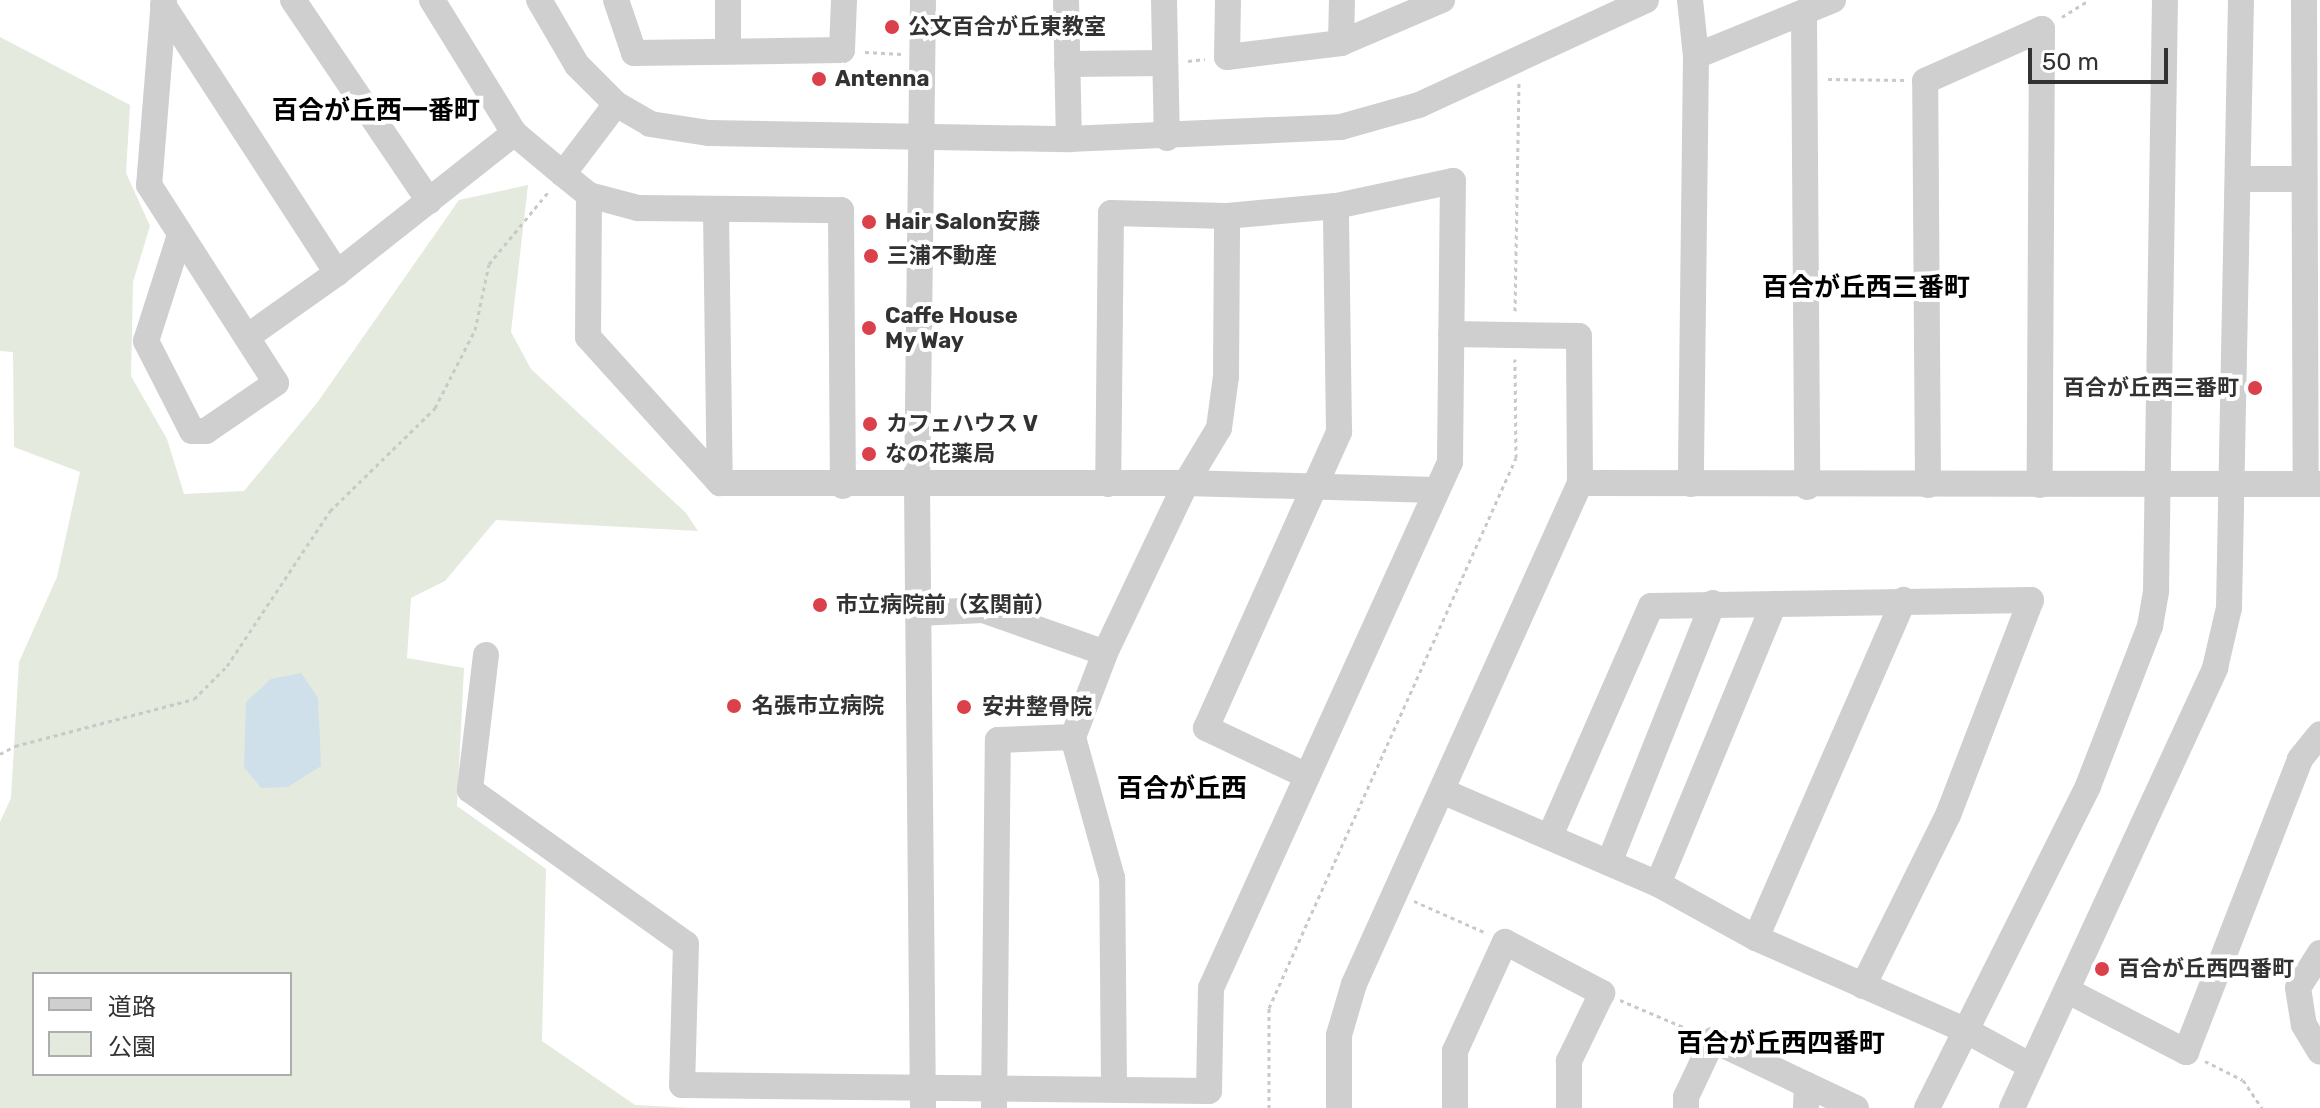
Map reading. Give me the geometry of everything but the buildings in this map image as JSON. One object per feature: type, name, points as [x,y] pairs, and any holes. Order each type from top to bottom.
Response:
[{"type":"street","points":[[293,0],[429,201]]},
{"type":"street","points":[[432,0],[514,133],[589,195],[638,208],[716,212],[841,210],[843,486]]},
{"type":"street","points":[[539,0],[577,65],[616,104],[650,124],[709,133],[921,134],[1069,139],[1167,138],[1341,127],[1419,105],[1646,0]]},
{"type":"street","points":[[616,0],[634,53],[846,50],[844,0]]},
{"type":"street","points":[[728,0],[728,51]]},
{"type":"street","points":[[923,0],[915,56],[921,134],[917,486],[923,1100]]},
{"type":"street","points":[[1066,0],[1069,139]]},
{"type":"street","points":[[1164,0],[1167,138]]},
{"type":"street","points":[[1228,0],[1227,57],[1341,43],[1442,0]]},
{"type":"street","points":[[1341,43],[1342,0]]},
{"type":"street","points":[[1690,0],[1696,56],[1691,484]]},
{"type":"street","points":[[1696,56],[1833,0]]},
{"type":"street","points":[[1927,1108],[2088,786],[2150,626],[2156,591],[2165,0]]},
{"type":"street","points":[[2012,1108],[2070,992],[2215,668],[2229,608],[2240,179],[2241,0]]},
{"type":"street","points":[[1580,483],[1807,487],[2313,484],[2304,179],[2304,0]]},
{"type":"street","points":[[164,2],[337,273]]},
{"type":"street","points":[[164,2],[149,185],[179,238],[276,383],[206,431],[192,431],[146,341],[179,238]]},
{"type":"street","points":[[1804,14],[1807,487]]},
{"type":"street","points":[[1928,485],[1925,81],[2042,29],[2040,485]]},
{"type":"street","points":[[1067,64],[1165,63]]},
{"type":"street","points":[[563,174],[616,104]]},
{"type":"street","points":[[247,337],[337,273],[514,133]]},
{"type":"street","points":[[2240,179],[2304,179]]},
{"type":"street","points":[[486,655],[470,790],[686,944],[682,1085],[800,1098],[995,1098],[1114,1087],[1209,1099],[1211,988],[1450,462],[1453,181],[1336,206],[1227,216],[1111,213],[1108,484]]},
{"type":"street","points":[[589,195],[588,337],[720,483],[843,486],[1186,483],[1435,490]]},
{"type":"street","points":[[1307,776],[1206,728],[1339,432],[1336,206]]},
{"type":"street","points":[[716,212],[720,483]]},
{"type":"street","points":[[1114,1087],[1112,878],[1073,737],[1105,653],[1186,483],[1219,428],[1226,376],[1227,216]]},
{"type":"street","points":[[1339,1108],[1339,1035],[1354,984],[1580,483],[1579,336],[1451,334]]},
{"type":"street","points":[[1756,938],[1904,600]]},
{"type":"street","points":[[1550,836],[1651,606],[2031,600],[1948,815],[1863,986]]},
{"type":"street","points":[[1609,863],[1713,603]]},
{"type":"street","points":[[1658,884],[1774,604]]},
{"type":"street","points":[[918,613],[983,610],[1105,653]]},
{"type":"street","points":[[2070,992],[2186,1052],[2300,759],[2320,734]]},
{"type":"street","points":[[995,1098],[998,740],[1073,737]]},
{"type":"street","points":[[1442,791],[1658,884],[1756,938],[1967,1031],[2031,1066]]},
{"type":"street","points":[[1455,1108],[1455,1051],[1505,942],[1602,993],[1569,1061],[1569,1108]]},
{"type":"street","points":[[2320,953],[2298,988],[2304,1025],[2320,1052]]},
{"type":"street","points":[[1686,1108],[1686,1097],[1713,1040],[1806,1097],[1856,1108]]},
{"type":"path","points":[[2042,29],[2089,0]]},
{"type":"path","points":[[846,50],[915,56]]},
{"type":"path","points":[[1165,63],[1227,57]]},
{"type":"path","points":[[1269,1108],[1269,1008],[1516,458],[1519,59]]},
{"type":"path","points":[[1804,78],[1925,81]]},
{"type":"path","points":[[0,754],[194,699],[227,666],[330,511],[435,408],[475,330],[489,264],[563,174]]},
{"type":"path","points":[[1395,894],[1505,942]]},
{"type":"path","points":[[1602,993],[1713,1040]]},
{"type":"path","points":[[2186,1052],[2243,1080],[2262,1108]]},
{"type":"green space","points":[[0,37],[130,105],[126,173],[150,226],[133,282],[131,376],[167,439],[184,494],[244,491],[317,403],[459,200],[528,185],[511,332],[531,369],[686,513],[698,531],[496,520],[445,581],[411,598],[407,658],[464,668],[457,806],[546,869],[542,1041],[635,1105],[691,1108],[0,1108],[0,822],[11,798],[19,662],[57,577],[80,472],[14,447],[13,352],[0,351]]},
{"type":"water","points":[[301,673],[318,698],[321,766],[288,787],[261,788],[244,767],[246,702],[271,679]]},
{"type":"place","name":"公文百合が丘東教室","points":[[892,27]]},
{"type":"place","name":"Antenna","points":[[819,79]]},
{"type":"place","name":"Hair Salon安藤","points":[[869,222]]},
{"type":"place","name":"三浦不動産","points":[[871,256]]},
{"type":"place","name":"Caffe House My Way","points":[[869,328]]},
{"type":"place","name":"百合が丘西三番町","points":[[2255,388]]},
{"type":"place","name":"カフェハウス V","points":[[870,424]]},
{"type":"place","name":"なの花薬局","points":[[869,454]]},
{"type":"place","name":"市立病院前（玄関前）","points":[[820,605]]},
{"type":"place","name":"名張市立病院","points":[[734,706]]},
{"type":"place","name":"安井整骨院","points":[[964,707]]},
{"type":"place","name":"百合が丘西四番町","points":[[2102,969]]},
{"type":"district","name":"百合が丘西一番町","points":[[376,111]]},
{"type":"district","name":"百合が丘西三番町","points":[[1866,288]]},
{"type":"district","name":"百合が丘西","points":[[1182,789]]},
{"type":"district","name":"百合が丘西四番町","points":[[1781,1044]]}]
